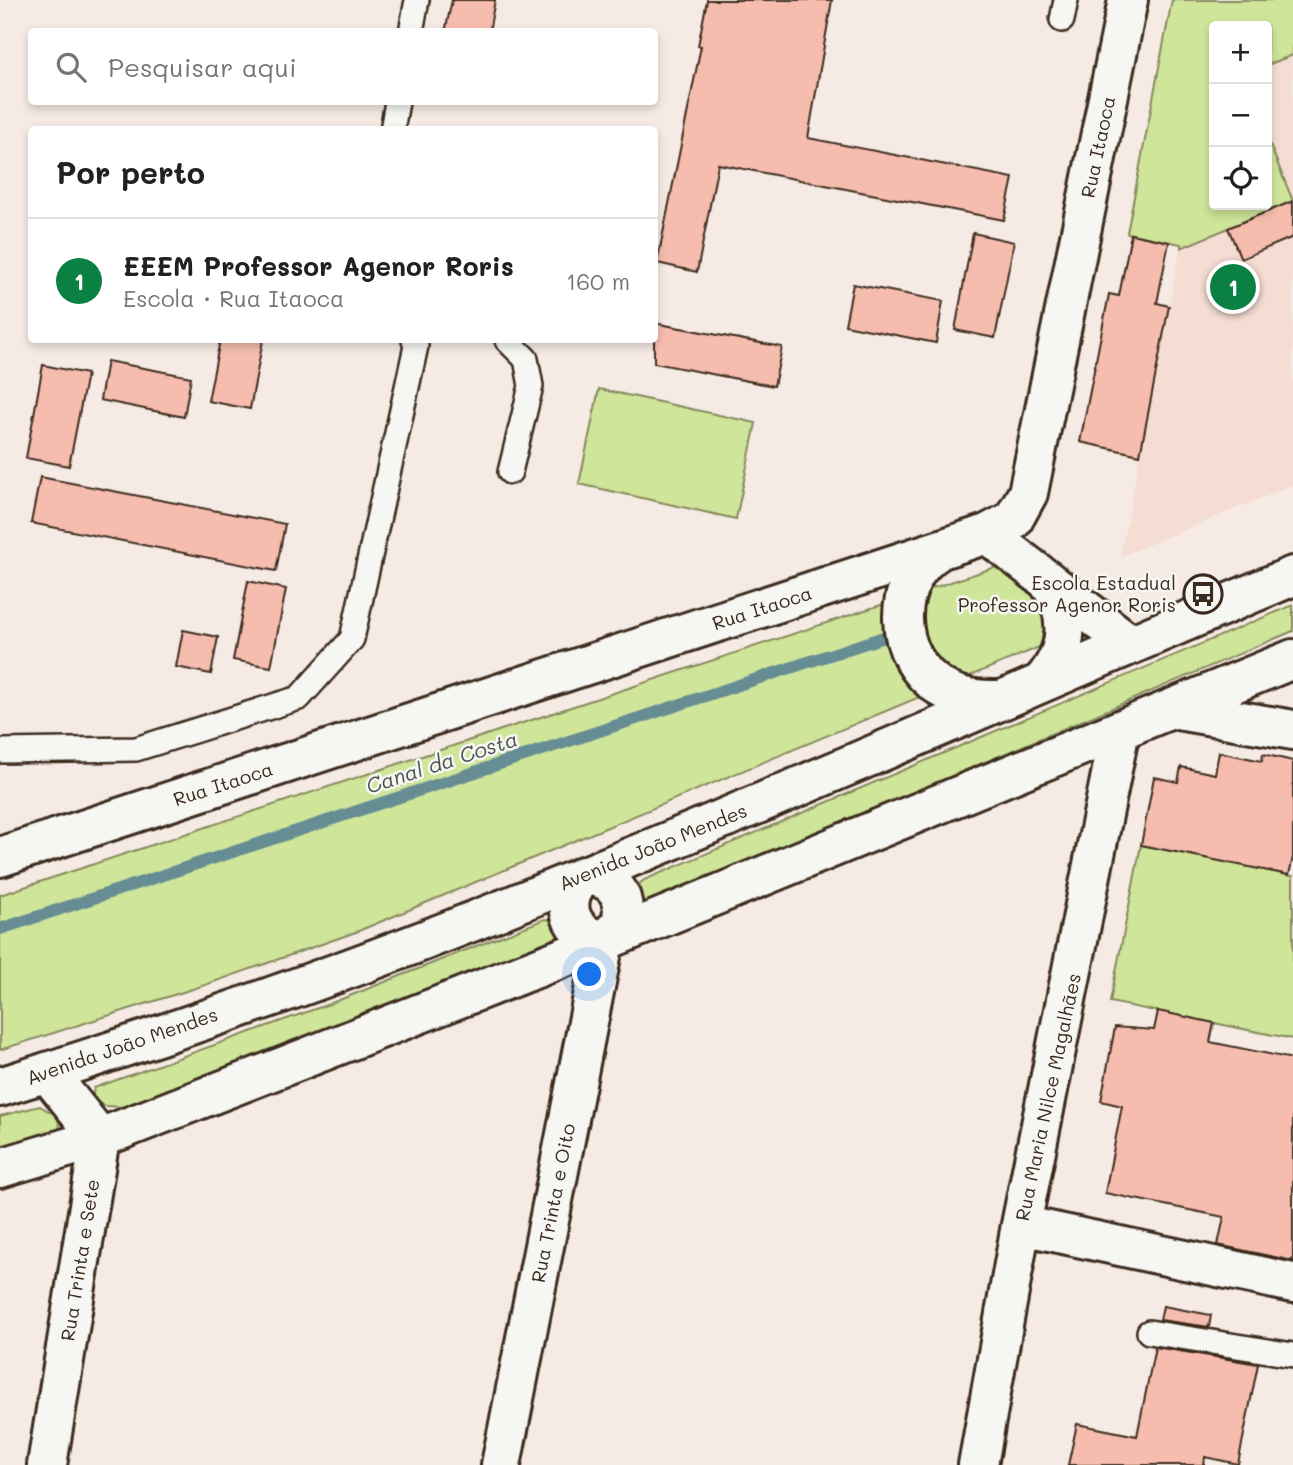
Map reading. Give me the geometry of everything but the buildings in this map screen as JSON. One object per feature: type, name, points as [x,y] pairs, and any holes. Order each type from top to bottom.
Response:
[{"type":"street","name":"Rua Itaoca","points":[[0,857],[939,550],[987,534],[1013,520],[1028,493],[1128,0]]},
{"type":"street","points":[[987,534],[1130,644]]},
{"type":"street","points":[[939,550],[922,565],[905,596],[902,620],[911,654],[924,673],[942,688],[964,697],[1000,700]]},
{"type":"street","name":"Avenida João Mendes","points":[[0,1168],[100,1138],[596,908],[1000,700],[1293,576]]},
{"type":"street","points":[[1042,682],[1058,659],[1065,632],[1061,605],[1047,580]]},
{"type":"street","name":"Avenida João Mendes","points":[[0,1087],[319,978],[596,908],[1120,730],[1283,670]]},
{"type":"street","points":[[1172,709],[1293,730]]},
{"type":"street","name":"Rua Maria Nilce Magalhães","points":[[978,1465],[1021,1225],[1120,730]]},
{"type":"street","name":"Rua Trinta e Oito","points":[[501,1465],[596,908]]},
{"type":"street","points":[[47,1072],[100,1138]]},
{"type":"street","name":"Rua Trinta e Sete","points":[[47,1465],[100,1138]]},
{"type":"street","points":[[1021,1225],[1293,1283]]},
{"type":"lane","points":[[412,28],[416,0]]},
{"type":"lane","points":[[393,126],[396,105]]},
{"type":"lane","points":[[0,751],[136,749],[299,698],[352,639],[415,343]]},
{"type":"lane","points":[[510,343],[526,359],[531,386],[510,472]]},
{"type":"lane","points":[[1149,1332],[1293,1356]]},
{"type":"shaded area","points":[[1293,0],[1293,485],[1120,557],[1209,102],[1209,210],[1272,210],[1272,21]]},
{"type":"green space","points":[[1172,0],[1293,0],[1293,55],[1272,63],[1272,21],[1209,21],[1209,210],[1272,210],[1181,248],[1181,244],[1127,233]]},
{"type":"green space","points":[[1272,150],[1293,201],[1272,210]]},
{"type":"green space","points":[[599,389],[756,423],[736,519],[579,484]]},
{"type":"green space","points":[[996,567],[1011,567],[1097,623],[356,932],[205,985],[0,1050],[0,895]]},
{"type":"green space","points":[[1293,605],[1293,631],[658,901],[645,902],[640,897],[639,884],[644,880]]},
{"type":"green space","points":[[1141,845],[1293,876],[1293,1039],[1110,1002]]},
{"type":"green space","points":[[545,919],[552,920],[565,939],[130,1107],[104,1106],[92,1099],[94,1088],[329,1004]]},
{"type":"green space","points":[[40,1106],[57,1116],[60,1127],[0,1148],[0,1116]]},
{"type":"waterway","name":"Canal da Costa","points":[[0,929],[896,633]]},
{"type":"place","name":"EEEM Professor Agenor Roris","points":[[1233,287]]},
{"type":"place","name":"Escola Estadual Professor Agenor Roris","points":[[1203,594]]}]
